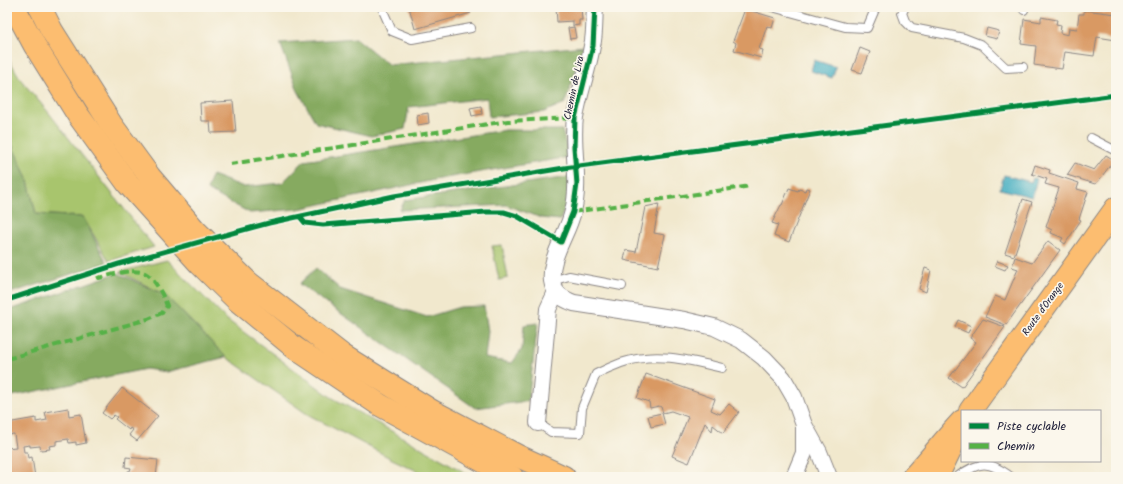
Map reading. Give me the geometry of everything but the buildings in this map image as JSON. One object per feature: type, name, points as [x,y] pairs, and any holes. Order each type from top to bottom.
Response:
[{"type":"main road","points":[[14,7],[35,46],[78,115],[128,184],[199,262],[238,301],[295,348],[380,405],[512,477]]},
{"type":"main road","points":[[40,7],[52,31],[111,124],[150,177],[195,230],[249,283],[342,355],[432,411],[518,456],[564,477]]},
{"type":"main road","name":"Route d'Orange","points":[[971,410],[1116,208]]},
{"type":"main road","points":[[913,477],[961,422]]},
{"type":"main road","points":[[937,477],[961,428]]},
{"type":"street","name":"Chemin de Lira","points":[[538,424],[548,310],[554,286],[553,266],[573,212],[577,184],[574,147],[575,118],[592,46],[595,7]]},
{"type":"street","points":[[554,286],[563,298],[574,303],[684,320],[714,327],[741,340],[764,358],[783,378],[794,397],[804,425],[819,452],[829,477]]},
{"type":"street","points":[[794,477],[804,453],[804,425]]},
{"type":"lane","points":[[383,7],[392,31],[412,40],[471,28]]},
{"type":"lane","points":[[772,7],[845,27],[867,28],[876,7]]},
{"type":"lane","points":[[905,7],[902,13],[905,21],[912,28],[964,38],[982,45],[1006,68],[1023,67]]},
{"type":"lane","points":[[1091,138],[1116,151]]},
{"type":"lane","points":[[554,286],[569,276],[622,286]]},
{"type":"lane","points":[[538,424],[551,432],[580,433],[582,408],[596,374],[622,362],[657,357],[683,359],[722,368]]},
{"type":"lane","points":[[957,477],[970,468],[984,464],[992,465],[1007,476]]},
{"type":"green space","points":[[356,38],[389,65],[584,46],[565,103],[544,112],[489,117],[487,98],[409,107],[405,129],[372,136],[316,123],[298,91],[280,43]]},
{"type":"green space","points":[[7,56],[21,80],[49,113],[154,247],[109,261],[83,217],[36,214],[28,181],[7,133]]},
{"type":"green space","points":[[505,130],[562,130],[569,157],[439,179],[298,209],[250,213],[207,190],[212,175],[244,187],[282,183],[304,161]]},
{"type":"green space","points":[[7,133],[28,181],[36,214],[83,217],[107,263],[7,294]]},
{"type":"green space","points":[[569,177],[571,196],[560,220],[541,218],[506,205],[400,210],[405,200]]},
{"type":"green space","points":[[502,245],[508,278],[499,280],[492,246]]},
{"type":"green space","points":[[167,260],[226,319],[331,397],[473,477],[430,477],[392,459],[307,414],[226,357],[165,295],[120,272]]},
{"type":"green space","points":[[316,268],[340,289],[427,317],[460,307],[484,306],[488,331],[485,358],[512,363],[522,349],[524,325],[538,323],[528,401],[475,408],[299,284]]},
{"type":"green space","points":[[117,273],[165,295],[226,357],[166,372],[146,369],[7,397],[7,311]]},
{"type":"water","points":[[814,60],[836,67],[832,78],[811,71]]},
{"type":"water","points":[[1004,175],[1031,182],[1033,178],[1037,179],[1032,197],[1000,189]]},
{"type":"marked path","points":[[230,164],[508,121],[575,118]]},
{"type":"marked path","points":[[573,212],[751,186]]},
{"type":"marked path","points":[[7,359],[148,319],[162,313],[167,306],[155,283],[145,273],[134,271],[99,278],[96,271]]},
{"type":"cycle path","points":[[300,217],[305,223],[323,225],[486,212],[504,212],[517,216],[561,242],[573,212],[577,184],[574,147],[575,118],[593,46],[595,7]]},
{"type":"cycle path","points":[[7,300],[119,264],[269,223],[394,196],[564,168],[1116,95]]}]
